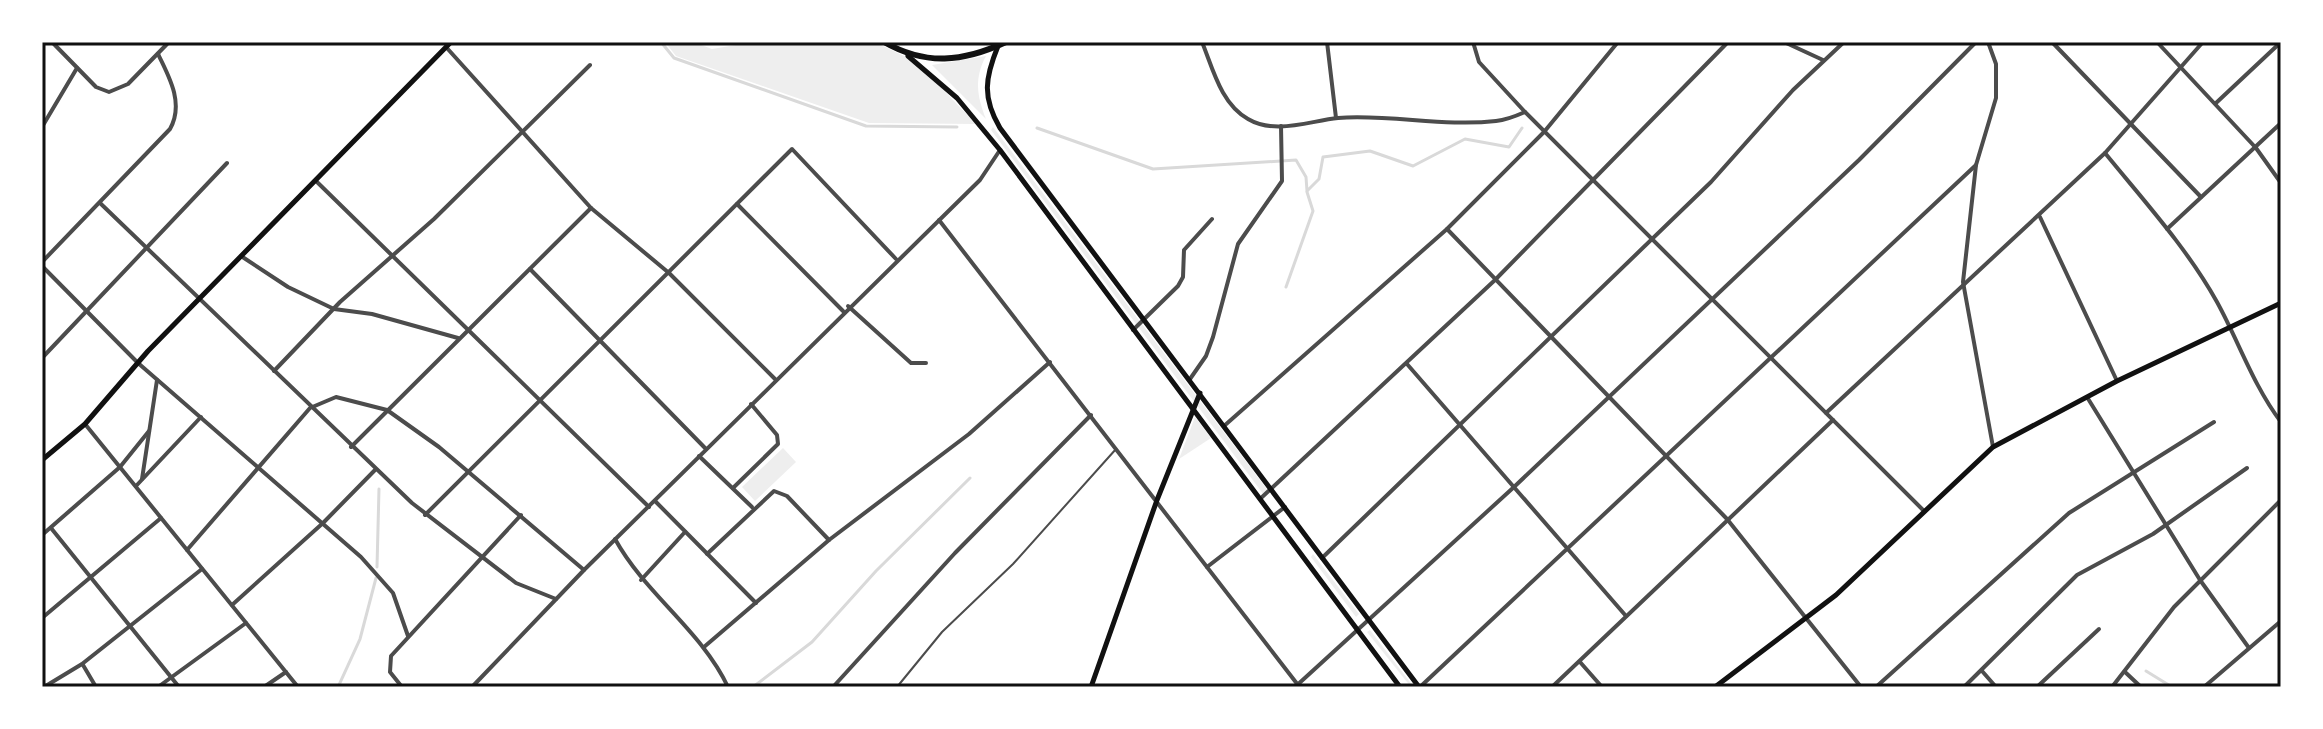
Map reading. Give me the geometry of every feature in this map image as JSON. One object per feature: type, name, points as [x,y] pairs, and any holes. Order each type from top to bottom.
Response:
[{"type":"main road","points":[[884,42],[908,56],[957,98],[1000,150],[1400,687]]},
{"type":"main road","points":[[908,56],[960,59],[1006,42]]},
{"type":"main road","points":[[42,460],[85,424],[138,363],[449,44]]},
{"type":"main road","points":[[998,46],[985,80],[989,111],[1420,687]]},
{"type":"main road","points":[[1715,687],[1869,566],[1993,447],[2117,381],[2281,303]]},
{"type":"main road","points":[[1092,687],[1157,500],[1200,393]]},
{"type":"street","points":[[52,42],[96,87],[109,92],[118,90],[169,42]]},
{"type":"street","points":[[1202,42],[1232,106],[1252,121],[1281,126],[1336,118],[1475,122],[1499,121],[1525,112]]},
{"type":"street","points":[[1327,42],[1336,118]]},
{"type":"street","points":[[1473,42],[1479,62],[1544,132],[1924,511]]},
{"type":"street","points":[[1224,426],[1447,229],[1544,132],[1618,42]]},
{"type":"street","points":[[1259,500],[1495,280],[1728,42]]},
{"type":"street","points":[[1784,42],[1823,60]]},
{"type":"street","points":[[1322,558],[1711,182],[1823,60],[1844,42]]},
{"type":"street","points":[[939,219],[1297,686],[1514,487],[1859,160],[1976,42]]},
{"type":"street","points":[[1988,42],[1996,64],[1996,98],[1976,165],[1963,282],[1993,447]]},
{"type":"street","points":[[2157,42],[2256,148],[2281,183]]},
{"type":"street","points":[[1826,413],[1963,282],[2105,153],[2203,42]]},
{"type":"street","points":[[2216,104],[2281,42]]},
{"type":"street","points":[[2056,43],[2201,197]]},
{"type":"street","points":[[449,44],[591,208],[669,273],[775,379]]},
{"type":"street","points":[[158,54],[174,86],[177,117],[170,129],[42,264],[138,363],[323,523],[393,593],[408,636]]},
{"type":"street","points":[[274,371],[334,309],[434,219],[590,65]]},
{"type":"street","points":[[42,127],[77,68]]},
{"type":"street","points":[[2167,229],[2281,123]]},
{"type":"street","points":[[1190,379],[1206,356],[1213,337],[1238,244],[1282,181],[1281,126]]},
{"type":"street","points":[[425,515],[792,149],[896,260]]},
{"type":"street","points":[[472,687],[584,570],[848,306],[980,180],[1000,150]]},
{"type":"street","points":[[2105,153],[2167,229],[2213,295],[2254,382],[2281,422]]},
{"type":"street","points":[[42,358],[227,163]]},
{"type":"street","points":[[1420,687],[1976,165]]},
{"type":"street","points":[[316,181],[649,507]]},
{"type":"street","points":[[100,203],[310,408],[425,515],[516,583],[556,599]]},
{"type":"street","points":[[737,204],[843,311]]},
{"type":"street","points":[[351,447],[591,208]]},
{"type":"street","points":[[2040,215],[2117,381]]},
{"type":"street","points":[[1133,330],[1178,286],[1183,277],[1184,250],[1212,219]]},
{"type":"street","points":[[1447,229],[1727,519],[1861,687]]},
{"type":"street","points":[[241,256],[288,287],[334,309],[382,316],[458,338]]},
{"type":"street","points":[[530,269],[706,449]]},
{"type":"street","points":[[848,306],[911,363],[926,363]]},
{"type":"street","points":[[704,647],[829,540],[969,434],[1050,362]]},
{"type":"street","points":[[1406,363],[1626,616]]},
{"type":"street","points":[[142,479],[157,380]]},
{"type":"street","points":[[187,550],[310,408],[336,397],[387,410],[468,471],[584,570]]},
{"type":"street","points":[[2087,397],[2200,580],[2249,648]]},
{"type":"street","points":[[733,488],[774,450],[777,435],[751,404]]},
{"type":"street","points":[[833,687],[955,553],[1091,415]]},
{"type":"street","points":[[136,486],[201,417]]},
{"type":"street","points":[[1552,687],[1833,420]]},
{"type":"street","points":[[1876,687],[2059,521],[2097,493],[2214,422]]},
{"type":"street","points":[[85,424],[298,687]]},
{"type":"street","points":[[42,535],[120,467],[149,431]]},
{"type":"street","points":[[699,456],[753,508]]},
{"type":"street","points":[[1964,687],[2077,575],[2140,542],[2247,468]]},
{"type":"street","points":[[232,605],[323,523],[375,470]]},
{"type":"street","points":[[707,554],[768,494],[780,491],[829,540]]},
{"type":"street","points":[[2112,687],[2174,607],[2281,500]]},
{"type":"street","points":[[655,501],[756,603]]},
{"type":"street","points":[[1207,567],[1285,507]]},
{"type":"street","points":[[402,687],[390,672],[388,662],[408,636],[521,515]]},
{"type":"street","points":[[42,618],[161,518]]},
{"type":"street","points":[[51,528],[179,687]]},
{"type":"street","points":[[641,580],[686,532]]},
{"type":"street","points":[[615,539],[641,580],[704,647],[728,687]]},
{"type":"street","points":[[44,687],[82,664],[202,569]]},
{"type":"street","points":[[2204,687],[2281,621]]},
{"type":"street","points":[[158,687],[246,623]]},
{"type":"street","points":[[2037,687],[2099,629]]},
{"type":"street","points":[[1579,661],[1602,687]]},
{"type":"street","points":[[82,664],[96,687]]},
{"type":"street","points":[[1982,671],[1996,687]]},
{"type":"street","points":[[264,687],[286,672]]},
{"type":"street","points":[[2125,672],[2141,687]]},
{"type":"lane","points":[[897,687],[942,632],[1013,564],[1117,448]]},
{"type":"shaded area","points":[[665,42],[693,42],[712,49],[754,42],[875,42],[906,57],[934,80],[976,124],[869,123],[676,56]]},
{"type":"shaded area","points":[[986,56],[978,87],[986,119],[932,65]]},
{"type":"shaded area","points":[[993,127],[1269,492],[1264,495],[991,130]]},
{"type":"shaded area","points":[[1195,417],[1211,438],[1179,459]]},
{"type":"shaded area","points":[[783,448],[796,462],[755,501],[742,487]]},
{"type":"shaded area","points":[[1313,554],[1359,614],[1356,617],[1311,557]]},
{"type":"shaded area","points":[[1370,630],[1413,686],[1367,632]]},
{"type":"waterway","points":[[661,42],[674,58],[866,126],[957,127]]},
{"type":"waterway","points":[[1037,128],[1153,169],[1296,160],[1306,177],[1307,191],[1319,179],[1323,157],[1370,151],[1413,166],[1465,139],[1509,147],[1522,128]]},
{"type":"waterway","points":[[1286,287],[1313,211],[1307,192]]},
{"type":"waterway","points":[[753,687],[812,642],[876,571],[970,478]]},
{"type":"waterway","points":[[377,567],[379,489]]},
{"type":"waterway","points":[[338,687],[360,639],[376,578]]},
{"type":"waterway","points":[[2146,671],[2172,687]]}]
